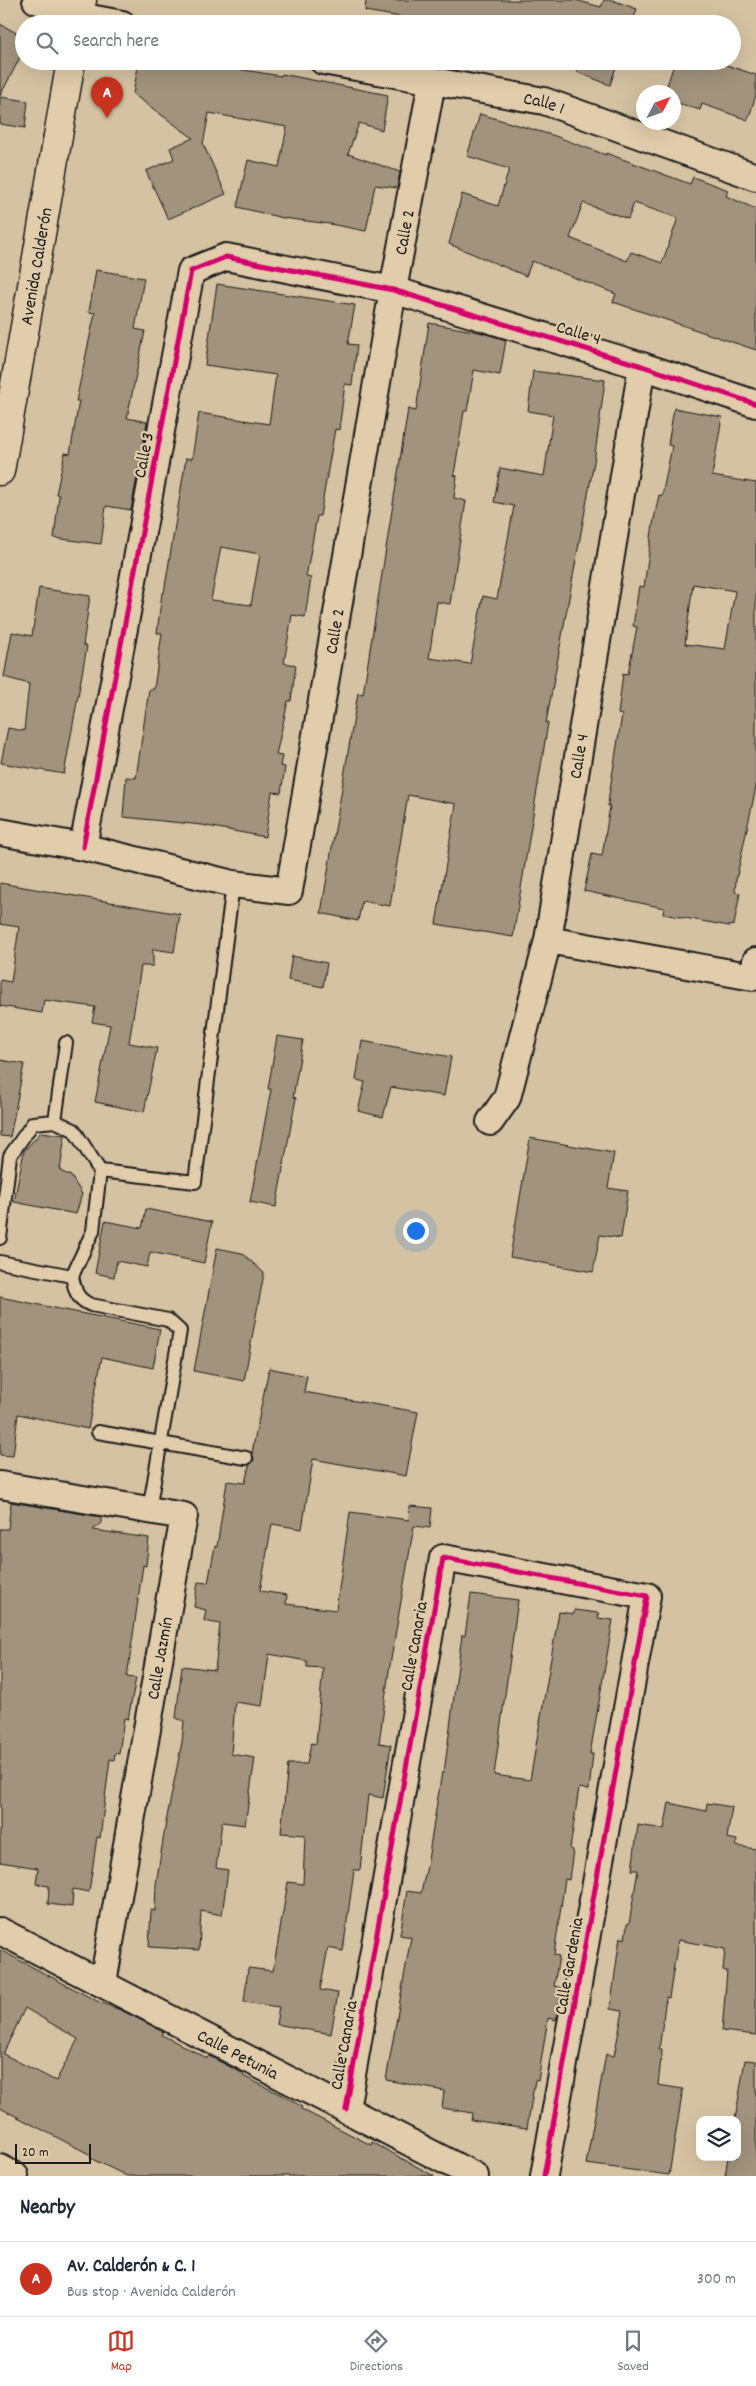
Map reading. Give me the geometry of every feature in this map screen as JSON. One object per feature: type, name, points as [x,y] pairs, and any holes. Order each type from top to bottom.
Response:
[{"type":"street","points":[[36,0],[79,13]]},
{"type":"street","name":"Avenida Calderón","points":[[0,471],[69,70]]},
{"type":"street","name":"Calle 1","points":[[370,70],[544,101],[756,177]]},
{"type":"street","name":"Calle 2","points":[[0,832],[83,847],[233,884],[289,891],[393,290],[432,82]]},
{"type":"street","name":"Calle 3","points":[[83,847],[192,271],[226,257],[393,290]]},
{"type":"street","name":"Calle 4","points":[[393,290],[642,366],[756,404]]},
{"type":"street","name":"Calle 4","points":[[490,1122],[507,1098],[548,940],[642,366]]},
{"type":"street","points":[[548,940],[755,969]]},
{"type":"street","name":"Calle Jazmín","points":[[0,1484],[184,1516],[103,1983]]},
{"type":"street","name":"Calle Canaria","points":[[346,2109],[443,1558],[648,1596],[618,1760]]},
{"type":"street","name":"Calle Gardenia","points":[[544,2176],[618,1760]]},
{"type":"street","name":"Calle Petunia","points":[[0,1931],[475,2176]]},
{"type":"street","points":[[0,2168],[15,2176]]},
{"type":"lane","points":[[100,1170],[195,1182],[233,884]]},
{"type":"lane","points":[[55,1121],[66,1043]]},
{"type":"lane","points":[[0,1238],[4,1168],[33,1122],[55,1121],[74,1130],[100,1170],[93,1231],[72,1276],[76,1294],[82,1302],[90,1305],[168,1320],[180,1331],[149,1510]]},
{"type":"lane","points":[[0,1262],[72,1276]]},
{"type":"lane","points":[[98,1432],[246,1458]]},
{"type":"building","points":[[366,0],[575,0],[601,7],[604,0],[612,0],[637,9],[635,15],[389,15],[365,11]]},
{"type":"building","points":[[0,24],[15,32],[15,67],[0,96]]},
{"type":"building","points":[[137,70],[244,70],[281,76],[282,74],[388,95],[382,130],[359,123],[348,154],[400,172],[397,188],[375,185],[366,231],[283,218],[237,207],[248,160],[279,167],[287,127],[209,113],[203,144],[226,194],[168,219],[146,171],[174,159],[170,148],[193,138],[133,94]]},
{"type":"building","points":[[578,70],[615,70],[610,85],[577,72]]},
{"type":"building","points":[[672,70],[741,70],[756,75],[756,95],[748,120],[702,104],[700,110],[681,104],[681,85],[667,85]]},
{"type":"building","points":[[0,97],[28,101],[25,128],[0,124]]},
{"type":"building","points":[[480,114],[555,136],[606,155],[606,153],[690,184],[693,177],[728,190],[726,196],[756,209],[756,350],[613,302],[616,294],[532,261],[526,276],[449,244],[462,194],[498,206],[509,169],[467,156]],"holes":[[[583,203],[628,219],[634,203],[678,218],[662,263],[631,252],[627,261],[570,238]]]},
{"type":"building","points":[[96,270],[144,278],[135,329],[145,331],[127,418],[147,422],[131,510],[106,506],[101,544],[54,538],[59,495],[56,494],[65,453],[70,454],[79,401],[76,401],[95,313],[89,312]]},
{"type":"building","points":[[217,284],[355,305],[348,344],[357,345],[352,385],[345,384],[339,430],[335,429],[320,516],[317,516],[306,577],[311,578],[305,617],[292,615],[284,663],[296,665],[291,701],[288,701],[276,755],[282,756],[280,766],[285,767],[281,793],[272,792],[265,837],[202,825],[123,817],[126,777],[136,778],[149,689],[154,689],[162,633],[157,633],[162,593],[164,593],[186,458],[192,459],[199,413],[269,424],[276,375],[205,365]],"holes":[[[221,547],[260,554],[251,605],[211,600]]]},
{"type":"building","points":[[429,323],[479,332],[506,340],[500,375],[474,370],[467,411],[464,411],[454,475],[457,476],[454,498],[466,501],[450,604],[437,602],[429,658],[470,664],[483,596],[497,599],[514,506],[494,502],[500,468],[544,476],[553,415],[528,411],[533,371],[605,380],[594,462],[546,723],[548,723],[513,937],[436,924],[456,804],[408,795],[390,906],[362,901],[358,921],[321,913],[358,693],[363,694],[408,409],[416,411]]},
{"type":"building","points":[[674,408],[722,417],[712,476],[756,483],[756,787],[736,880],[735,892],[740,893],[734,925],[729,926],[663,914],[664,908],[584,891],[592,854],[602,856],[610,806],[608,806],[609,795],[622,715],[618,714],[623,673],[628,674],[637,627],[633,626],[639,586],[644,587],[653,524],[659,495],[662,496],[672,446],[668,445]],"holes":[[[693,584],[735,591],[725,649],[685,644]]]},
{"type":"building","points":[[39,588],[90,596],[83,645],[87,646],[64,774],[1,763],[8,728],[24,731],[29,684],[4,677],[12,632],[32,636]]},
{"type":"building","points":[[0,883],[180,914],[174,952],[153,949],[153,966],[141,966],[129,1043],[157,1048],[144,1112],[95,1102],[110,1025],[92,1022],[95,1007],[44,1000],[42,1013],[0,1006],[0,980],[11,982],[19,927],[0,924]]},
{"type":"building","points":[[292,956],[327,963],[323,987],[288,980]]},
{"type":"building","points":[[277,1036],[303,1040],[293,1097],[296,1098],[276,1207],[250,1202],[271,1089],[268,1089]]},
{"type":"building","points":[[362,1041],[451,1057],[444,1096],[391,1087],[383,1117],[358,1111],[365,1082],[356,1080]]},
{"type":"building","points":[[0,1060],[24,1064],[10,1137],[0,1136]]},
{"type":"building","points":[[41,1132],[65,1135],[60,1171],[71,1176],[82,1194],[76,1214],[14,1202],[24,1151]]},
{"type":"building","points":[[530,1138],[614,1153],[608,1188],[628,1191],[621,1238],[600,1235],[593,1272],[510,1257]]},
{"type":"building","points":[[146,1209],[212,1222],[204,1263],[150,1252],[147,1267],[117,1261],[114,1277],[95,1273],[105,1221],[142,1228]]},
{"type":"building","points":[[217,1248],[242,1253],[264,1273],[244,1381],[194,1371]]},
{"type":"building","points":[[0,1297],[160,1329],[153,1368],[102,1357],[88,1429],[18,1414],[13,1456],[0,1455]]},
{"type":"building","points":[[269,1368],[307,1376],[304,1392],[418,1412],[406,1476],[313,1459],[302,1529],[272,1524],[260,1591],[287,1595],[286,1604],[336,1610],[350,1512],[409,1520],[410,1506],[432,1508],[430,1528],[414,1526],[389,1671],[379,1743],[391,1745],[383,1798],[368,1795],[360,1870],[354,1870],[343,1951],[328,1948],[320,1990],[338,1993],[331,2034],[276,2024],[279,2007],[244,2002],[248,1968],[273,1971],[288,1882],[303,1884],[305,1835],[281,1833],[288,1764],[307,1764],[311,1743],[316,1744],[323,1668],[307,1667],[307,1661],[269,1654],[262,1706],[235,1702],[231,1754],[255,1758],[245,1825],[222,1822],[216,1868],[228,1870],[222,1915],[201,1911],[199,1950],[149,1947],[151,1910],[155,1911],[156,1884],[182,1742],[184,1721],[176,1718],[182,1666],[215,1670],[220,1624],[204,1621],[206,1610],[194,1607],[198,1582],[208,1583],[215,1546],[217,1547],[227,1481],[245,1483],[249,1466],[254,1460],[252,1452]]},
{"type":"building","points":[[11,1502],[101,1517],[101,1523],[93,1530],[149,1538],[146,1566],[143,1565],[127,1677],[136,1678],[128,1719],[124,1718],[119,1754],[115,1753],[114,1760],[110,1759],[100,1838],[97,1837],[89,1892],[73,1889],[72,1907],[48,1904],[49,1886],[36,1884],[38,1868],[0,1862],[0,1529],[8,1529]]},
{"type":"building","points":[[471,1594],[518,1600],[494,1775],[530,1780],[559,1612],[574,1614],[574,1610],[599,1613],[598,1618],[613,1620],[590,1754],[593,1754],[589,1790],[579,1788],[570,1849],[573,1850],[569,1880],[565,1879],[554,1955],[559,1956],[554,1986],[562,1988],[556,2020],[548,2018],[538,2081],[535,2080],[527,2128],[471,2120],[472,2113],[442,2108],[444,2091],[386,2080],[411,1937],[400,1935],[407,1891],[421,1893],[427,1866],[442,1772],[444,1773],[462,1635],[465,1636]]},
{"type":"building","points":[[669,1803],[706,1811],[707,1803],[732,1807],[727,1838],[737,1840],[736,1846],[756,1849],[756,2035],[722,2031],[727,1971],[723,1970],[725,1949],[678,1940],[669,1998],[666,1997],[659,2050],[662,2050],[658,2085],[683,2089],[669,2175],[586,2164],[606,2054],[614,2056],[623,2011],[610,2009],[620,1937],[625,1939],[638,1870],[632,1870],[638,1825],[664,1829]]},
{"type":"building","points":[[0,1950],[97,2001],[123,2011],[164,2032],[162,2035],[244,2074],[243,2076],[290,2099],[302,2107],[301,2109],[371,2145],[372,2142],[434,2176],[127,2176],[90,2158],[91,2155],[0,2108]],"holes":[[[25,2008],[78,2039],[56,2081],[3,2054]]]},
{"type":"building","points":[[745,2060],[756,2061],[756,2176],[725,2176],[727,2161],[741,2161],[741,2116],[736,2116]]},
{"type":"cycle path","points":[[83,847],[191,271],[226,257],[393,290],[642,366],[756,404]]},
{"type":"cycle path","points":[[346,2109],[443,1558],[647,1596],[544,2176]]},
{"type":"place","name":"Av. Calderón & C. 1","points":[[107,118]]}]
